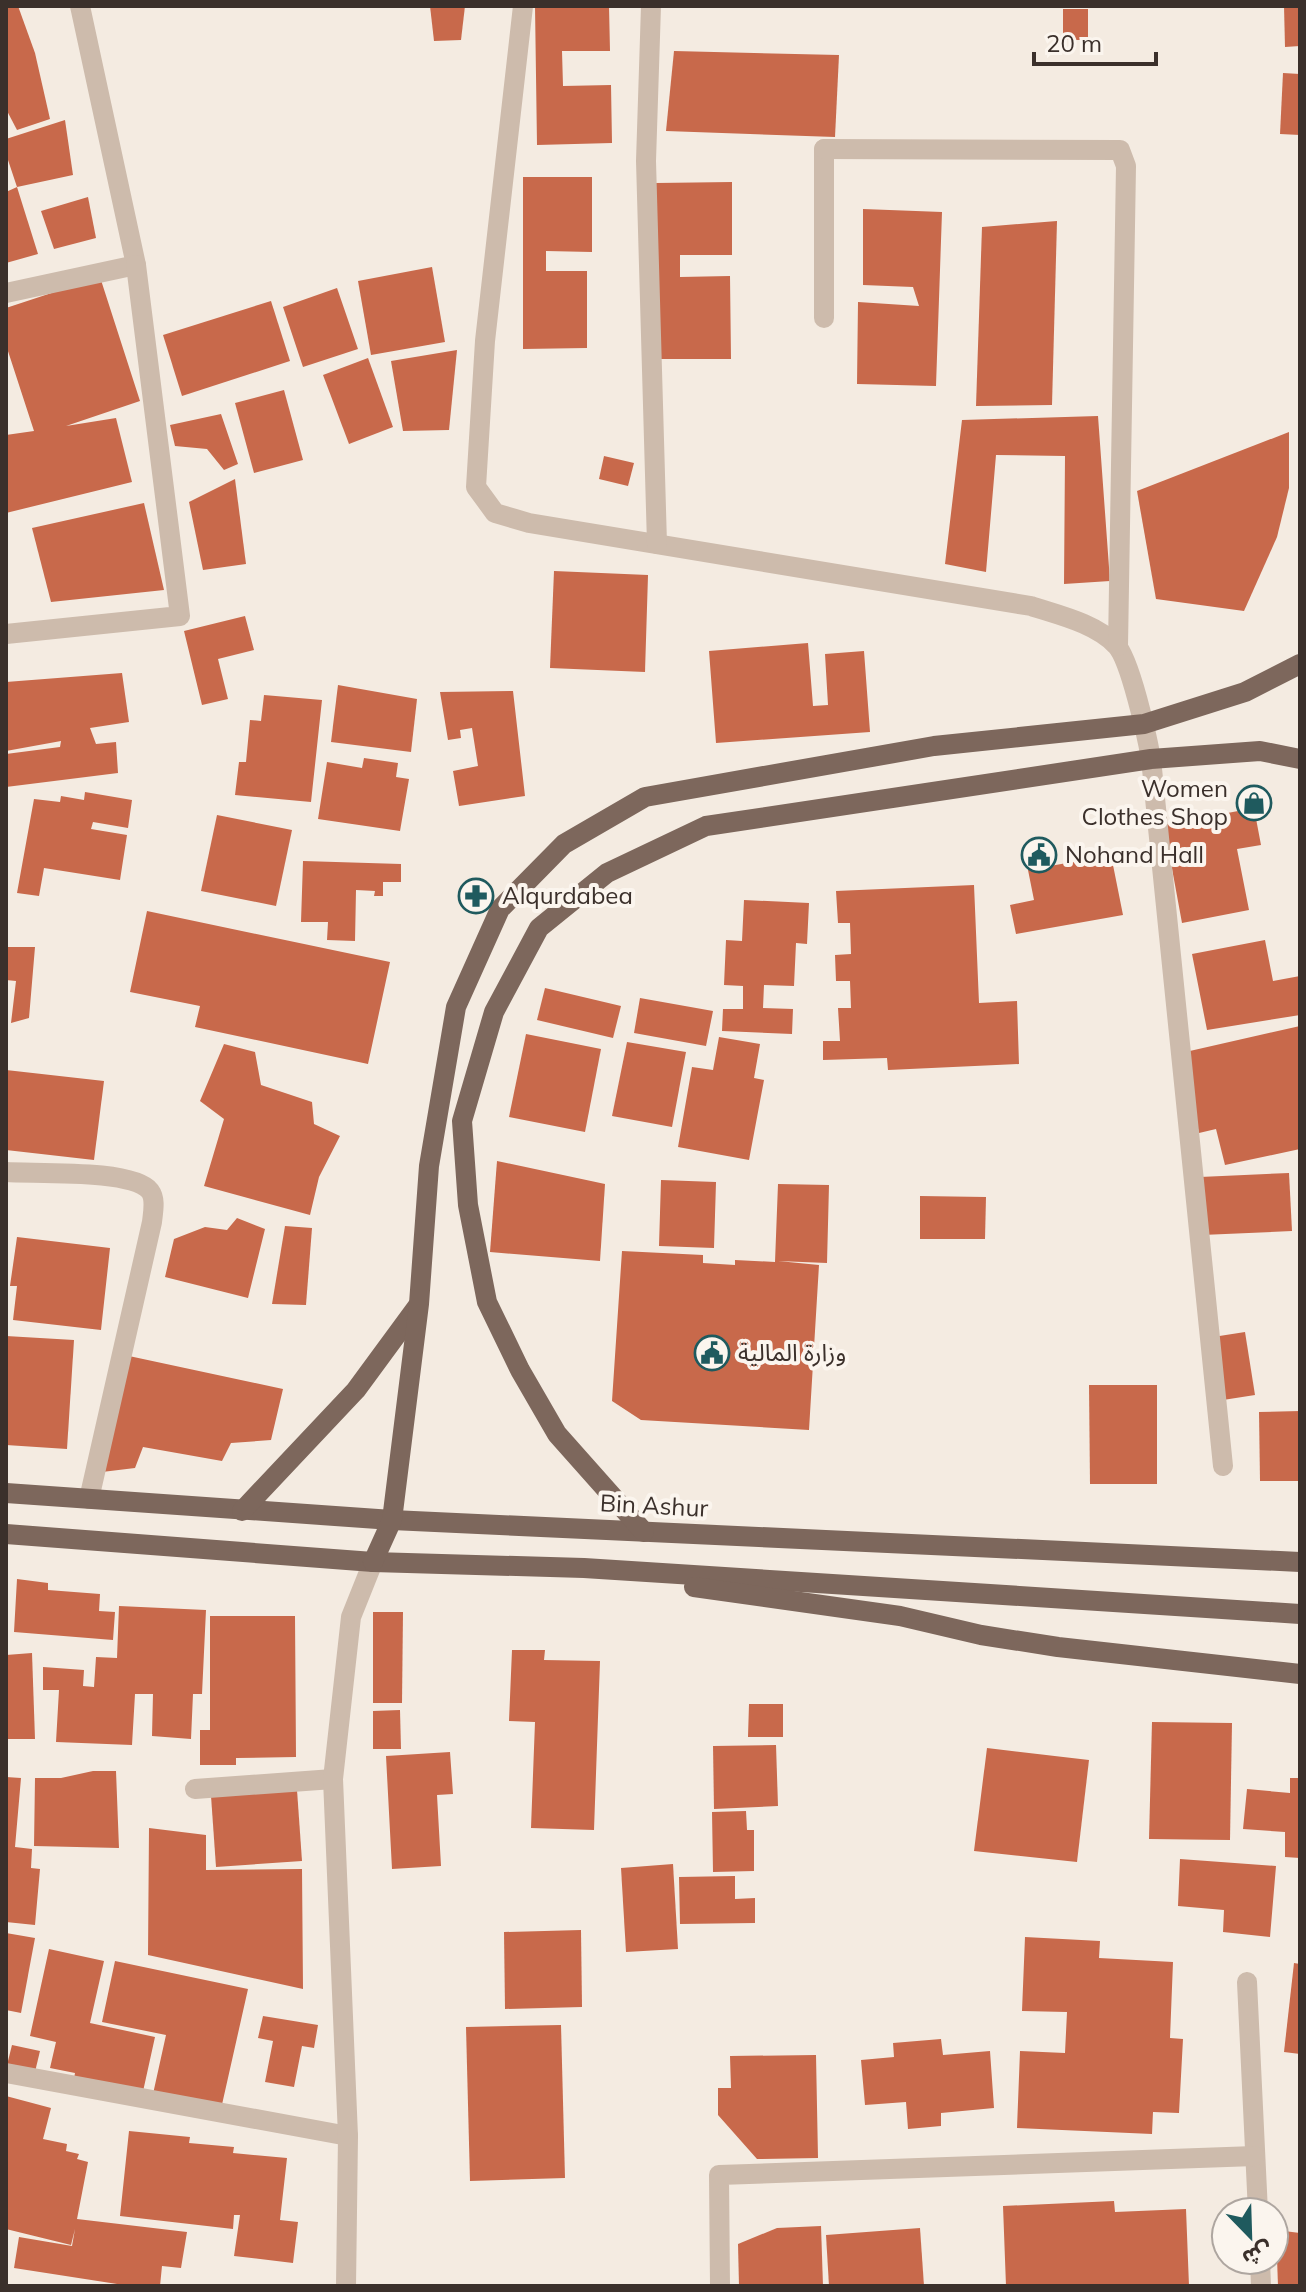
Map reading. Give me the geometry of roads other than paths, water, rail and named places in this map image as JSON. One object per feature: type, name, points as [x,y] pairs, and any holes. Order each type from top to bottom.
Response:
[{"type":"main road","points":[[373,1562],[392,1520],[419,1304],[429,1166],[456,1007],[500,909],[564,844],[645,797],[934,746],[1144,724],[1245,692],[1300,664]]},
{"type":"main road","points":[[644,1532],[557,1434],[520,1370],[487,1302],[468,1205],[462,1121],[494,1012],[539,928],[607,873],[706,826],[1151,759],[1260,751],[1300,759]]},
{"type":"main road","points":[[242,1511],[356,1390],[419,1304]]},
{"type":"main road","name":"Bin Ashur","points":[[6,1493],[392,1520],[1300,1562]]},
{"type":"main road","points":[[6,1534],[373,1562],[584,1568],[1300,1614]]},
{"type":"main road","points":[[584,1568],[780,1601],[900,1616],[1012,1640],[1300,1674]]},
{"type":"street","points":[[6,634],[180,616],[136,265],[80,6]]},
{"type":"street","points":[[523,6],[485,341],[476,487],[495,513],[529,523],[1031,606],[1081,623],[1118,646]]},
{"type":"street","points":[[651,6],[646,161],[657,544]]},
{"type":"street","points":[[824,318],[824,149],[1120,150],[1126,166],[1118,646],[1144,724],[1151,759],[1223,1466]]},
{"type":"street","points":[[6,293],[136,265]]},
{"type":"street","points":[[6,1172],[127,1178],[148,1188],[154,1198],[152,1222],[89,1499]]},
{"type":"street","points":[[346,2286],[348,2136],[333,1779],[351,1617],[373,1562]]},
{"type":"street","points":[[195,1789],[333,1779]]},
{"type":"street","points":[[1247,1982],[1257,2196]]},
{"type":"street","points":[[6,2073],[348,2136]]},
{"type":"street","points":[[720,2286],[719,2175],[1255,2156]]},
{"type":"place","name":"Women Clothes Shop","points":[[1254,803]]},
{"type":"place","name":"Nohand Hall","points":[[1039,855]]},
{"type":"place","name":"Alqurdabea","points":[[476,896]]},
{"type":"place","name":"وزارة المالية","points":[[712,1353]]}]
